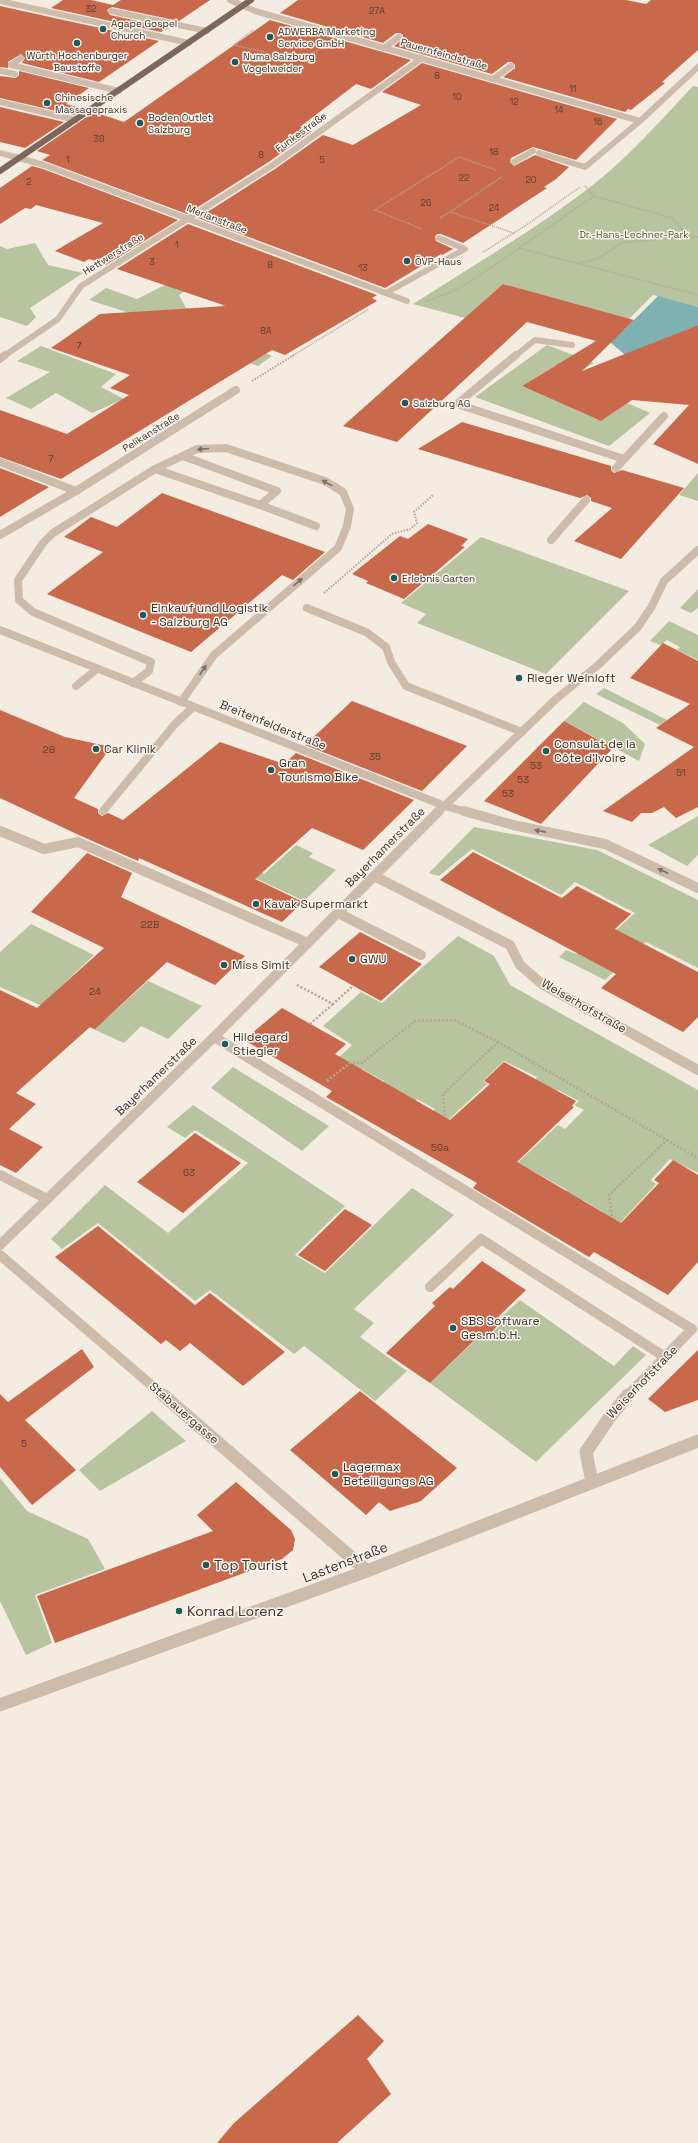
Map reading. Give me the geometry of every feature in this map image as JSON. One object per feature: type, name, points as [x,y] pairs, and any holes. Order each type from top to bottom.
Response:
[{"type":"main road","points":[[0,171],[251,0]]},
{"type":"street","name":"Pauernfeindstraße","points":[[230,0],[242,6],[384,48],[640,121]]},
{"type":"street","points":[[0,1],[189,43]]},
{"type":"street","points":[[111,11],[207,31]]},
{"type":"street","points":[[384,48],[399,37]]},
{"type":"street","points":[[21,58],[11,65],[119,91]]},
{"type":"street","name":"Funkestraße","points":[[190,219],[273,165],[422,58]]},
{"type":"street","points":[[494,79],[511,66]]},
{"type":"street","points":[[514,162],[534,150],[585,167],[640,121],[698,67]]},
{"type":"street","points":[[0,71],[15,74]]},
{"type":"street","points":[[0,102],[76,120]]},
{"type":"street","name":"Merianstraße","points":[[0,153],[44,165],[407,301]]},
{"type":"street","name":"Hettwerstraße","points":[[0,359],[58,319],[66,311],[71,298],[82,286],[190,219]]},
{"type":"street","points":[[386,293],[418,273],[430,270],[465,248],[439,238]]},
{"type":"street","points":[[572,345],[535,340],[457,404],[624,459]]},
{"type":"street","name":"Pelikanstraße","points":[[0,535],[76,491],[236,390]]},
{"type":"street","points":[[616,468],[664,416]]},
{"type":"street","points":[[133,683],[149,671],[151,662],[33,612],[19,600],[18,580],[43,543],[53,533],[155,470],[197,449],[226,448],[325,481],[343,492],[350,509],[347,526],[338,548],[214,655],[181,702]]},
{"type":"street","points":[[183,456],[277,491],[260,506]]},
{"type":"street","points":[[0,462],[76,491]]},
{"type":"street","points":[[155,470],[316,526]]},
{"type":"street","points":[[551,540],[586,500]]},
{"type":"street","name":"Bayerhamerstraße","points":[[0,1245],[214,1038],[445,806],[556,699],[597,666],[638,626],[652,606],[664,581],[698,550]]},
{"type":"street","points":[[307,608],[366,632],[386,647],[391,662],[406,686],[522,732]]},
{"type":"street","name":"Breitenfelderstraße","points":[[0,630],[445,806],[513,825],[605,844],[698,888]]},
{"type":"street","points":[[76,686],[97,669]]},
{"type":"street","points":[[103,811],[175,724],[193,707]]},
{"type":"street","points":[[0,831],[44,849],[80,839],[308,943]]},
{"type":"street","name":"Weiserhofstraße","points":[[374,876],[464,920],[510,945],[520,965],[542,984],[698,1070]]},
{"type":"street","points":[[338,913],[421,955]]},
{"type":"street","points":[[214,1038],[310,1096]]},
{"type":"street","name":"Weiserhofstraße","points":[[310,1096],[692,1329],[611,1412],[594,1437],[586,1452],[592,1482]]},
{"type":"street","points":[[0,1175],[47,1199]]},
{"type":"street","points":[[430,1287],[481,1239],[665,1357]]},
{"type":"street","name":"Stabauergasse","points":[[0,1255],[367,1571]]},
{"type":"street","name":"Lastenstraße","points":[[0,1705],[367,1571],[698,1441]]},
{"type":"path","points":[[258,27],[234,45],[265,52]]},
{"type":"path","points":[[427,226],[421,230],[375,210],[459,157],[500,171]]},
{"type":"path","points":[[438,219],[507,173]]},
{"type":"path","points":[[584,184],[594,196],[672,218],[689,237]]},
{"type":"path","points":[[407,301],[430,300],[447,295],[519,248],[594,196]]},
{"type":"path","points":[[450,212],[514,233]]},
{"type":"path","points":[[577,263],[597,258],[624,242],[661,238],[698,238]]},
{"type":"path","points":[[519,248],[698,295]]},
{"type":"path","points":[[307,608],[392,534],[410,529],[417,523],[417,518],[414,512],[433,495]]},
{"type":"path","points":[[297,984],[333,1004]]},
{"type":"path","points":[[310,1024],[353,986]]},
{"type":"path","points":[[310,1096],[350,1063],[362,1063],[415,1021],[454,1020],[498,1042],[698,1158]]},
{"type":"path","points":[[445,1116],[443,1094],[498,1042]]},
{"type":"path","points":[[612,1216],[609,1195],[667,1140]]},
{"type":"green space","name":"Dr.-Hans-Lechner-Park","points":[[693,86],[698,87],[698,307],[653,295],[629,319],[503,284],[465,318],[413,304],[524,234],[589,188],[617,165]]},
{"type":"green space","points":[[35,243],[48,265],[83,273],[30,308],[36,317],[27,326],[0,317],[0,246],[7,249]]},
{"type":"green space","points":[[235,250],[248,253],[179,295],[186,308],[204,315],[250,291],[206,327],[272,356],[258,366],[218,352],[164,324],[89,300],[106,288],[137,299]]},
{"type":"green space","points":[[547,345],[594,363],[576,373],[556,365],[522,386],[601,421],[627,403],[650,413],[609,446],[475,397]]},
{"type":"green space","points":[[41,346],[116,374],[101,387],[124,399],[92,413],[56,393],[31,409],[6,398],[50,372],[17,361]]},
{"type":"green space","points":[[698,473],[698,501],[679,495]]},
{"type":"green space","points":[[481,537],[629,591],[546,674],[417,623],[426,614],[401,603]]},
{"type":"green space","points":[[698,589],[698,608],[691,613],[680,608]]},
{"type":"green space","points":[[669,621],[698,635],[698,660],[677,650],[680,647],[667,640],[661,645],[650,641]]},
{"type":"green space","points":[[604,688],[667,720],[660,725],[596,694]]},
{"type":"green space","points":[[584,702],[623,723],[645,744],[639,761],[564,721]]},
{"type":"green space","points":[[698,816],[698,855],[687,866],[648,845]]},
{"type":"green space","points":[[474,827],[597,850],[698,900],[698,968],[646,942],[605,980],[559,957],[566,950],[576,954],[606,927],[615,931],[635,913],[575,882],[561,895],[472,849],[439,876],[429,873]]},
{"type":"green space","points":[[296,845],[313,853],[309,857],[336,870],[304,901],[236,869],[242,863],[264,874]]},
{"type":"green space","points":[[31,924],[94,955],[57,990],[108,1017],[148,981],[202,1006],[168,1039],[141,1026],[124,1043],[0,987],[0,952]]},
{"type":"green space","points":[[458,936],[494,956],[510,985],[698,1090],[698,1173],[670,1159],[651,1180],[656,1184],[617,1226],[600,1216],[603,1212],[583,1200],[579,1204],[563,1195],[567,1190],[529,1169],[525,1172],[515,1165],[558,1125],[565,1129],[584,1110],[574,1105],[579,1101],[558,1090],[554,1094],[534,1082],[537,1077],[504,1061],[483,1081],[487,1084],[445,1123],[431,1115],[435,1109],[417,1099],[413,1104],[381,1085],[384,1081],[362,1069],[359,1071],[338,1058],[352,1045],[323,1026],[361,992],[382,1003]]},
{"type":"green space","points":[[233,1067],[329,1126],[302,1151],[211,1088]]},
{"type":"green space","points":[[193,1105],[345,1206],[295,1255],[325,1273],[412,1188],[454,1215],[354,1309],[374,1323],[360,1337],[407,1371],[375,1401],[304,1346],[294,1354],[210,1290],[195,1301],[98,1223],[62,1249],[51,1239],[105,1185],[168,1233],[248,1163],[195,1130],[185,1138],[167,1127]]},
{"type":"green space","points":[[520,1300],[614,1366],[633,1346],[646,1355],[536,1462],[430,1383],[479,1337],[484,1340],[504,1322],[501,1317]]},
{"type":"green space","points":[[152,1411],[186,1441],[100,1491],[79,1470]]},
{"type":"green space","points":[[0,1478],[27,1511],[88,1539],[105,1569],[35,1595],[52,1643],[26,1655],[0,1601]]},
{"type":"water","points":[[658,296],[698,307],[698,325],[651,344],[630,359],[604,337],[625,329]]},
{"type":"building","points":[[63,0],[91,0],[113,5],[121,0],[210,0],[179,21],[112,7],[107,10],[110,15],[169,28],[161,32],[51,8]]},
{"type":"building","points":[[298,0],[626,0],[646,4],[651,0],[698,0],[698,50],[662,82],[665,83],[631,110],[628,109],[625,112],[503,77],[515,68],[515,65],[512,62],[508,62],[492,74],[394,46],[403,39],[403,35],[400,33],[396,33],[383,43],[280,13]]},
{"type":"building","points":[[0,6],[159,41],[99,82],[22,63],[25,58],[21,54],[8,62],[8,68],[0,67]]},
{"type":"building","points":[[270,20],[411,60],[371,89],[356,84],[300,127],[312,131],[270,161],[187,214],[42,160],[50,155],[37,151],[94,112],[124,122]]},
{"type":"building","points":[[422,63],[617,119],[576,160],[533,147],[511,158],[510,162],[514,166],[535,155],[569,167],[556,179],[544,187],[547,188],[463,243],[441,234],[437,234],[435,237],[436,241],[453,249],[442,255],[441,254],[385,288],[198,218],[275,169],[323,135],[353,145],[421,105],[382,92]]},
{"type":"building","points":[[19,71],[89,88],[66,104],[83,109],[74,115],[0,98],[0,76],[16,78],[19,75]]},
{"type":"building","points":[[0,107],[64,122],[25,148],[0,142]]},
{"type":"building","points":[[32,166],[178,220],[106,265],[89,259],[84,262],[55,251],[103,223],[36,205],[31,209],[25,208],[0,224],[0,188]]},
{"type":"building","points":[[188,224],[377,295],[372,298],[377,301],[285,355],[272,350],[61,479],[0,457],[0,410],[67,434],[129,395],[110,388],[130,375],[51,348],[100,314],[226,306],[117,269]]},
{"type":"building","name":"Salzburg AG","points":[[503,284],[634,320],[582,371],[698,325],[698,464],[653,444],[689,405],[632,400],[601,421],[522,386],[596,341],[527,322],[397,442],[343,426]]},
{"type":"building","points":[[462,422],[611,466],[611,470],[614,473],[622,470],[684,488],[621,559],[574,541],[612,508],[591,501],[591,498],[587,495],[580,498],[418,449]]},
{"type":"building","points":[[0,468],[49,487],[0,517]]},
{"type":"building","points":[[162,493],[325,552],[293,580],[282,575],[191,652],[47,594],[103,552],[64,537],[91,517],[117,527]]},
{"type":"building","points":[[428,524],[468,539],[461,546],[465,547],[404,599],[366,583],[368,581],[352,574],[400,536],[408,539]]},
{"type":"building","points":[[663,643],[698,661],[698,807],[676,818],[664,807],[652,813],[641,813],[632,822],[603,811],[694,747],[656,728],[690,704],[630,678]]},
{"type":"building","points":[[352,701],[467,746],[422,791],[305,745]]},
{"type":"building","points":[[0,710],[65,737],[111,747],[74,798],[98,809],[98,813],[102,816],[108,813],[123,820],[220,742],[284,764],[296,753],[414,800],[363,850],[312,828],[255,879],[303,902],[282,922],[139,858],[138,861],[81,836],[0,798]]},
{"type":"building","points":[[564,721],[613,748],[541,824],[484,801]]},
{"type":"building","points":[[473,852],[562,898],[577,886],[631,914],[615,929],[698,972],[698,1017],[683,1032],[601,988],[616,974],[440,880]]},
{"type":"building","points":[[87,853],[132,873],[121,897],[245,956],[215,985],[167,962],[95,1029],[90,1027],[16,1093],[36,1104],[9,1129],[43,1147],[16,1173],[0,1165],[0,990],[37,1008],[104,948],[31,912]]},
{"type":"building","points":[[360,932],[422,964],[381,1001],[319,967]]},
{"type":"building","points":[[282,1008],[346,1044],[335,1054],[450,1120],[490,1084],[484,1081],[504,1062],[576,1101],[572,1106],[574,1107],[517,1162],[621,1223],[659,1183],[654,1180],[673,1160],[698,1175],[698,1262],[668,1295],[594,1252],[589,1257],[473,1188],[477,1183],[326,1097],[332,1091],[244,1040]]},
{"type":"building","points":[[195,1133],[241,1163],[183,1213],[137,1182]]},
{"type":"building","points":[[345,1209],[372,1225],[325,1271],[298,1255]]},
{"type":"building","points":[[98,1226],[195,1305],[210,1293],[285,1352],[243,1386],[190,1343],[180,1351],[166,1340],[161,1344],[55,1257]]},
{"type":"building","name":"SBS Software Ges.m.b.H.","points":[[482,1261],[526,1290],[498,1317],[503,1320],[484,1340],[479,1336],[430,1383],[386,1353],[435,1306],[432,1303],[450,1287],[453,1289]]},
{"type":"building","points":[[82,1349],[94,1367],[25,1420],[76,1470],[32,1505],[0,1467],[0,1394],[8,1402]]},
{"type":"building","points":[[698,1350],[698,1400],[665,1412],[648,1399]]},
{"type":"building","points":[[360,1391],[457,1468],[421,1501],[390,1511],[379,1502],[366,1515],[290,1450]]},
{"type":"building","points":[[236,1482],[291,1530],[295,1539],[293,1550],[282,1559],[55,1643],[37,1596],[213,1531],[197,1515]]},
{"type":"building","points":[[358,2015],[384,2041],[367,2059],[391,2094],[337,2143],[217,2143],[234,2123]]},
{"type":"place","name":"Agape Gospel Church","points":[[103,29]]},
{"type":"place","name":"ADWERBA Marketing Service GmbH","points":[[270,37]]},
{"type":"place","name":"Würth Hochenburger Baustoffe","points":[[77,43]]},
{"type":"place","name":"Numa Salzburg Vogelweider","points":[[235,62]]},
{"type":"place","name":"Chinesische Massagepraxis","points":[[47,103]]},
{"type":"place","name":"Boden Outlet Salzburg","points":[[140,123]]},
{"type":"place","name":"ÖVP-Haus","points":[[407,261]]},
{"type":"place","name":"Salzburg AG","points":[[405,403]]},
{"type":"place","name":"Erlebnis Garten","points":[[394,578]]},
{"type":"place","name":"Einkauf und Logistik - Salzburg AG","points":[[143,615]]},
{"type":"place","name":"Rieger Weinloft","points":[[519,678]]},
{"type":"place","name":"Car Klinik","points":[[96,749]]},
{"type":"place","name":"Consulat de la Côte d'Ivoire","points":[[546,751]]},
{"type":"place","name":"Gran Tourismo Bike","points":[[271,770]]},
{"type":"place","name":"Kavak Supermarkt","points":[[256,904]]},
{"type":"place","name":"GWU","points":[[352,959]]},
{"type":"place","name":"Miss Simit","points":[[224,965]]},
{"type":"place","name":"Hildegard Stiegler","points":[[225,1044]]},
{"type":"place","name":"SBS Software Ges.m.b.H.","points":[[453,1328]]},
{"type":"place","name":"Lagermax Beteiligungs AG","points":[[335,1474]]},
{"type":"place","name":"Top Tourist","points":[[206,1565]]},
{"type":"place","name":"Konrad Lorenz","points":[[179,1611]]}]
